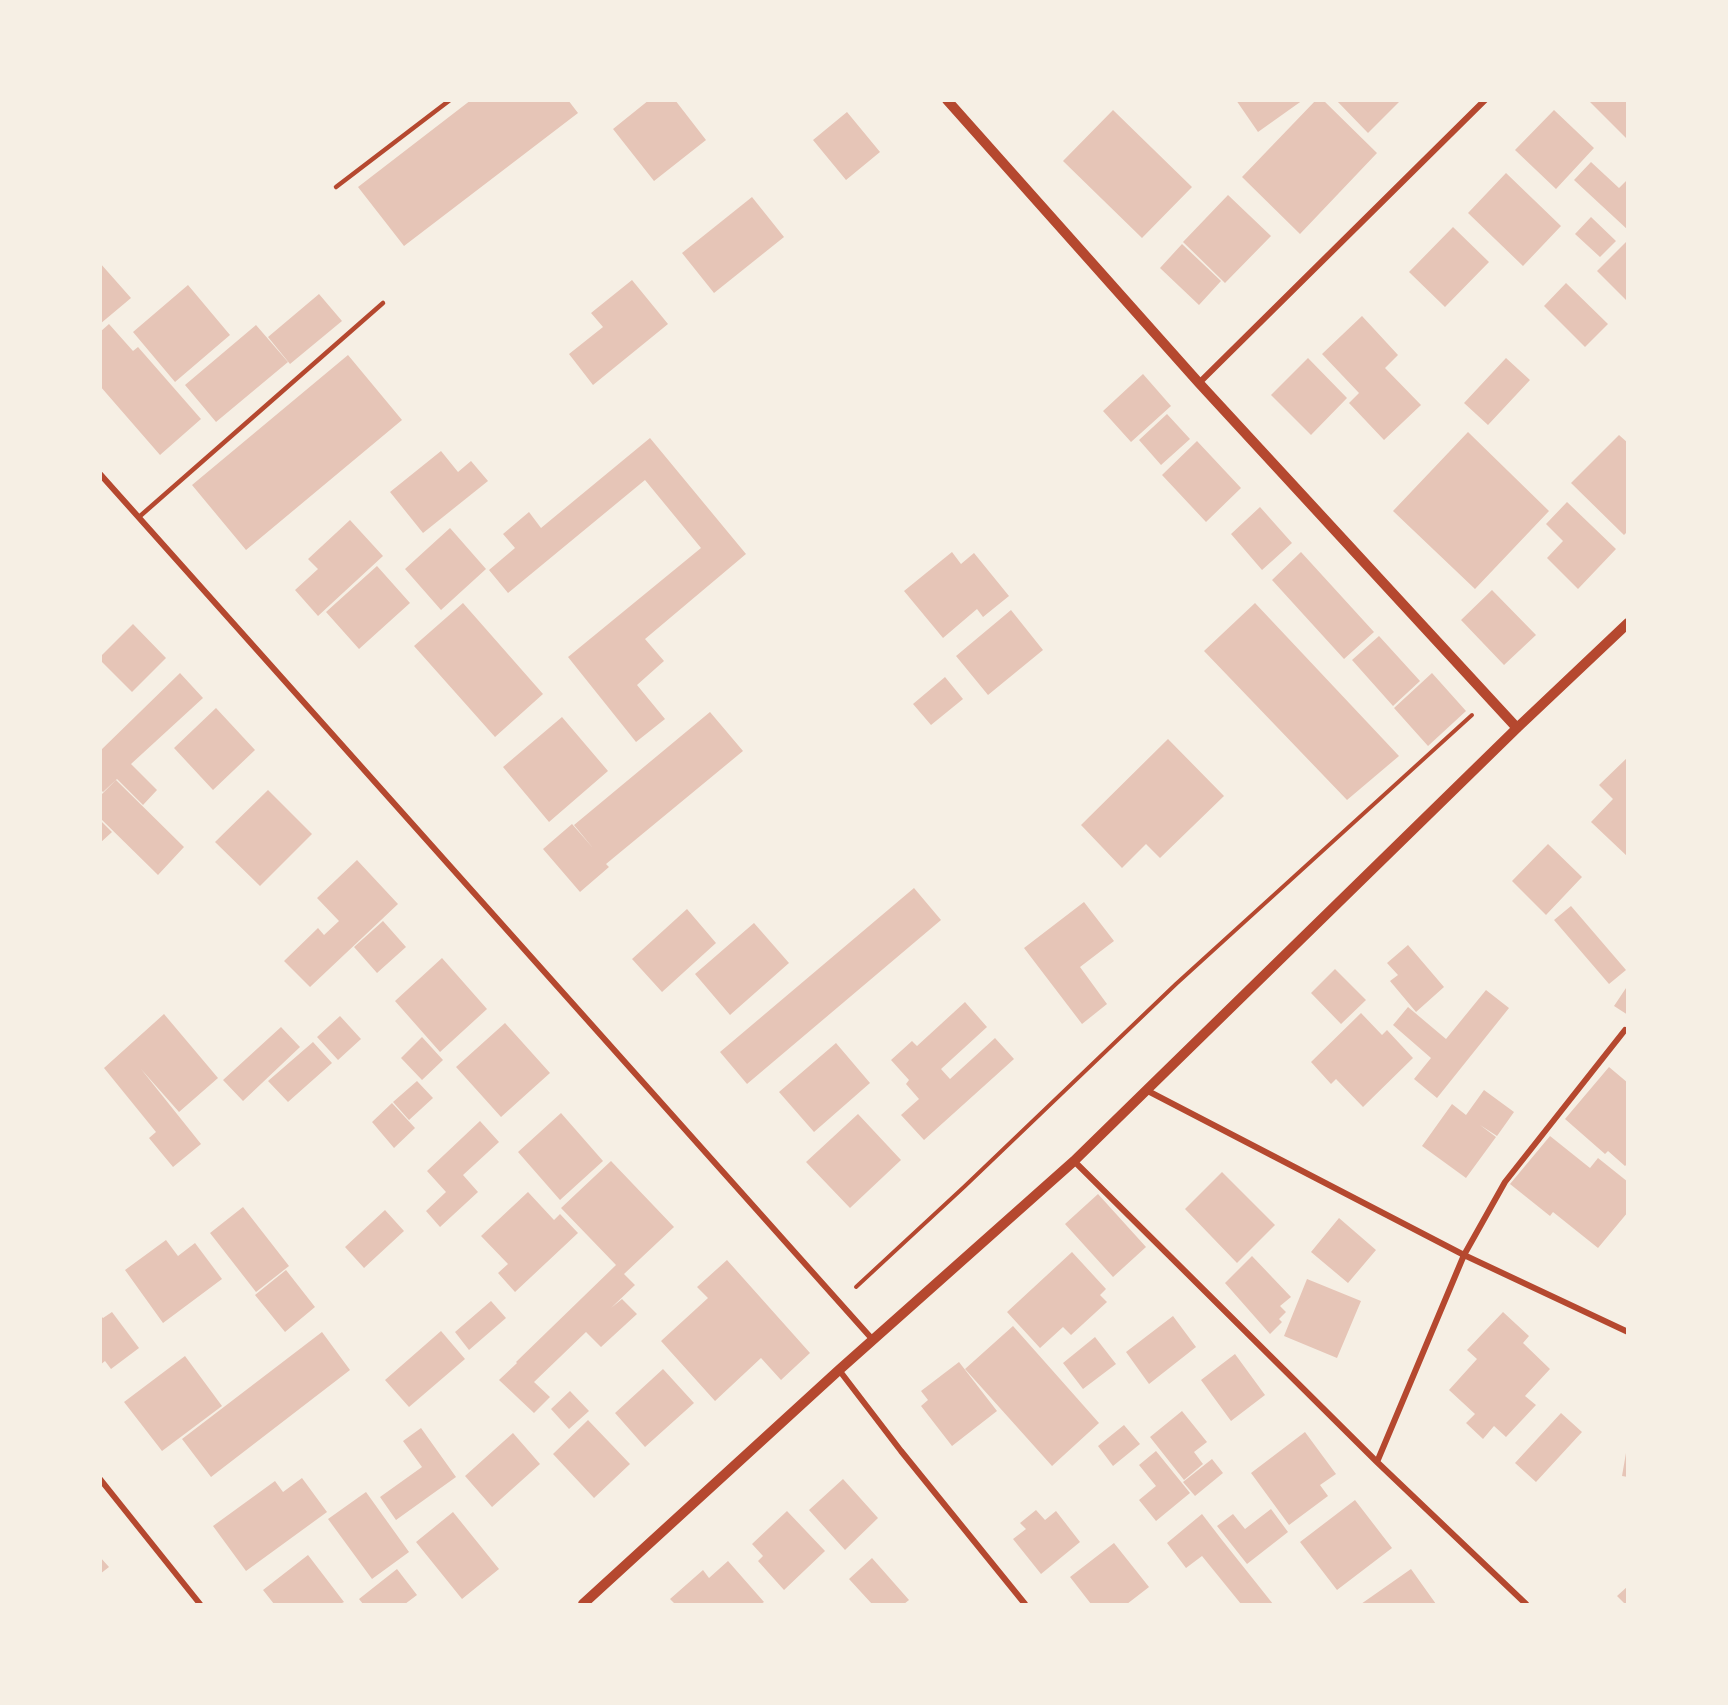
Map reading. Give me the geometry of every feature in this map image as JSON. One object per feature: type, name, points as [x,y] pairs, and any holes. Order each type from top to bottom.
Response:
[{"type":"street","points":[[947,100],[1199,383],[1517,728]]},
{"type":"street","points":[[1199,383],[1485,100]]},
{"type":"street","points":[[100,474],[873,1340]]},
{"type":"street","points":[[583,1605],[839,1370],[1074,1161],[1517,728],[1628,623]]},
{"type":"street","points":[[1377,1461],[1464,1255],[1505,1182],[1625,1030]]},
{"type":"street","points":[[1146,1090],[1464,1255],[1628,1332]]},
{"type":"street","points":[[1074,1161],[1526,1605]]},
{"type":"street","points":[[839,1370],[1025,1605]]},
{"type":"street","points":[[100,1479],[200,1605]]},
{"type":"lane","points":[[336,187],[450,100]]},
{"type":"lane","points":[[139,517],[382,303]]},
{"type":"path","points":[[840,1302],[1176,984],[1490,699]]},
{"type":"building","points":[[471,100],[568,100],[578,113],[404,246],[358,187]]},
{"type":"building","points":[[649,100],[675,100],[706,140],[654,181],[613,129]]},
{"type":"building","points":[[1236,100],[1303,100],[1258,132]]},
{"type":"building","points":[[1316,100],[1323,100],[1377,153],[1300,234],[1242,177]]},
{"type":"building","points":[[1336,100],[1401,100],[1368,133]]},
{"type":"building","points":[[1588,100],[1628,100],[1628,140]]},
{"type":"building","points":[[1113,110],[1192,187],[1142,238],[1063,161]]},
{"type":"building","points":[[1554,110],[1594,148],[1556,189],[1515,150]]},
{"type":"building","points":[[847,112],[880,152],[846,180],[813,140]]},
{"type":"building","points":[[1591,162],[1619,188],[1628,179],[1628,230],[1574,180]]},
{"type":"building","points":[[1506,173],[1561,226],[1523,266],[1468,213]]},
{"type":"building","points":[[1228,195],[1271,236],[1225,283],[1183,242]]},
{"type":"building","points":[[752,197],[784,237],[714,293],[682,253]]},
{"type":"building","points":[[1591,217],[1616,241],[1600,257],[1575,234]]},
{"type":"building","points":[[1453,227],[1489,262],[1445,307],[1409,272]]},
{"type":"building","points":[[1628,240],[1628,302],[1597,271]]},
{"type":"building","points":[[1182,244],[1221,281],[1199,305],[1160,268]]},
{"type":"building","points":[[100,263],[131,298],[100,324]]},
{"type":"building","points":[[632,280],[668,324],[593,385],[569,354],[603,327],[591,313]]},
{"type":"building","points":[[1566,283],[1608,324],[1585,347],[1544,306]]},
{"type":"building","points":[[188,285],[230,335],[175,382],[133,332]]},
{"type":"building","points":[[319,294],[342,321],[290,364],[268,337]]},
{"type":"building","points":[[1362,316],[1398,355],[1385,368],[1421,405],[1384,440],[1349,403],[1359,393],[1322,354]]},
{"type":"building","points":[[109,324],[133,351],[138,347],[201,419],[160,455],[100,386],[100,332]]},
{"type":"building","points":[[256,325],[288,362],[216,422],[185,385]]},
{"type":"building","points":[[348,355],[402,420],[246,550],[192,485]]},
{"type":"building","points":[[1308,358],[1347,398],[1311,435],[1271,395]]},
{"type":"building","points":[[1506,358],[1530,380],[1488,425],[1464,403]]},
{"type":"building","points":[[1143,374],[1171,406],[1131,442],[1103,411]]},
{"type":"building","points":[[1167,414],[1190,439],[1161,465],[1139,440]]},
{"type":"building","points":[[1468,432],[1549,511],[1475,589],[1393,511]]},
{"type":"building","points":[[1619,435],[1628,443],[1628,531],[1624,535],[1571,483]]},
{"type":"building","points":[[650,438],[746,554],[645,639],[664,661],[637,685],[665,719],[636,742],[568,657],[701,548],[645,480],[508,593],[489,570],[515,548],[503,534],[529,512],[541,528]]},
{"type":"building","points":[[1197,441],[1241,488],[1206,522],[1162,475]]},
{"type":"building","points":[[441,451],[458,472],[471,461],[488,481],[423,533],[390,492]]},
{"type":"building","points":[[1567,502],[1616,549],[1578,589],[1547,558],[1563,541],[1546,524]]},
{"type":"building","points":[[1260,507],[1292,543],[1262,570],[1231,534]]},
{"type":"building","points":[[350,520],[383,556],[318,616],[295,590],[318,569],[308,559]]},
{"type":"building","points":[[450,528],[486,569],[441,610],[405,569]]},
{"type":"building","points":[[952,552],[961,564],[974,553],[1009,596],[983,617],[977,609],[943,638],[904,591]]},
{"type":"building","points":[[1301,552],[1374,632],[1344,659],[1272,580]]},
{"type":"building","points":[[377,566],[410,603],[359,649],[326,612]]},
{"type":"building","points":[[1492,590],[1536,635],[1504,665],[1461,620]]},
{"type":"building","points":[[463,603],[543,694],[495,737],[414,646]]},
{"type":"building","points":[[1255,603],[1399,756],[1347,800],[1204,651]]},
{"type":"building","points":[[1011,610],[1043,650],[988,695],[956,656]]},
{"type":"building","points":[[133,624],[166,658],[132,692],[100,660],[100,657]]},
{"type":"building","points":[[1379,636],[1420,681],[1393,706],[1352,660]]},
{"type":"building","points":[[180,673],[203,698],[131,764],[157,790],[143,805],[117,779],[103,792],[100,789],[100,751]]},
{"type":"building","points":[[1432,673],[1466,711],[1428,746],[1394,708]]},
{"type":"building","points":[[945,677],[963,699],[931,725],[913,704]]},
{"type":"building","points":[[216,708],[255,750],[213,790],[174,748]]},
{"type":"building","points":[[710,712],[743,751],[606,864],[609,867],[580,892],[543,849],[572,824],[593,848],[574,825]]},
{"type":"building","points":[[562,717],[608,771],[549,822],[503,767]]},
{"type":"building","points":[[1168,739],[1224,796],[1160,858],[1146,844],[1122,868],[1081,825]]},
{"type":"building","points":[[1628,757],[1628,857],[1591,822],[1613,799],[1599,785]]},
{"type":"building","points":[[116,780],[184,847],[158,875],[100,818],[100,796]]},
{"type":"building","points":[[268,790],[312,834],[260,886],[215,842]]},
{"type":"building","points":[[100,820],[112,832],[100,843]]},
{"type":"building","points":[[1548,844],[1582,877],[1546,915],[1512,881]]},
{"type":"building","points":[[357,860],[398,904],[310,987],[284,961],[318,928],[324,935],[339,921],[317,898]]},
{"type":"building","points":[[914,888],[941,920],[747,1084],[720,1052]]},
{"type":"building","points":[[1084,902],[1114,941],[1080,967],[1107,1004],[1082,1024],[1024,948]]},
{"type":"building","points":[[1571,906],[1626,970],[1609,984],[1554,920]]},
{"type":"building","points":[[687,909],[716,943],[662,992],[632,959]]},
{"type":"building","points":[[383,921],[406,947],[377,973],[354,947]]},
{"type":"building","points":[[754,923],[789,963],[730,1015],[695,974]]},
{"type":"building","points":[[1408,945],[1444,987],[1416,1012],[1390,981],[1398,975],[1387,963]]},
{"type":"building","points":[[442,958],[487,1009],[440,1052],[395,1001]]},
{"type":"building","points":[[1335,969],[1366,1000],[1341,1024],[1311,993]]},
{"type":"building","points":[[1628,985],[1628,1015],[1614,1006]]},
{"type":"building","points":[[1486,990],[1509,1008],[1437,1098],[1414,1079],[1431,1058],[1393,1025],[1408,1007],[1446,1039]]},
{"type":"building","points":[[965,1002],[987,1027],[941,1069],[950,1079],[995,1038],[1014,1059],[924,1140],[901,1115],[919,1099],[906,1084],[909,1080],[891,1060],[912,1041],[917,1046]]},
{"type":"building","points":[[1361,1013],[1382,1035],[1387,1030],[1413,1058],[1363,1107],[1336,1079],[1331,1084],[1311,1062]]},
{"type":"building","points":[[164,1014],[218,1078],[179,1112],[141,1069],[201,1144],[173,1167],[149,1138],[156,1132],[104,1068]]},
{"type":"building","points":[[340,1016],[361,1039],[338,1060],[317,1037]]},
{"type":"building","points":[[505,1023],[550,1073],[501,1117],[456,1067]]},
{"type":"building","points":[[281,1027],[300,1047],[243,1101],[223,1080]]},
{"type":"building","points":[[422,1037],[443,1060],[422,1080],[401,1058]]},
{"type":"building","points":[[313,1042],[332,1063],[288,1102],[268,1081]]},
{"type":"building","points":[[836,1043],[870,1083],[814,1132],[779,1092]]},
{"type":"building","points":[[1609,1067],[1628,1083],[1628,1163],[1625,1166],[1608,1151],[1605,1154],[1565,1119]]},
{"type":"building","points":[[417,1081],[433,1098],[409,1120],[393,1102]]},
{"type":"building","points":[[1484,1090],[1514,1112],[1497,1136],[1480,1125],[1496,1137],[1466,1178],[1422,1146],[1452,1104],[1466,1115]]},
{"type":"building","points":[[392,1103],[415,1128],[394,1148],[372,1122]]},
{"type":"building","points":[[561,1113],[603,1161],[560,1200],[518,1152]]},
{"type":"building","points":[[858,1114],[901,1160],[850,1208],[806,1162]]},
{"type":"building","points":[[480,1121],[499,1142],[463,1175],[478,1192],[440,1227],[426,1211],[446,1192],[427,1171]]},
{"type":"building","points":[[1550,1136],[1590,1168],[1598,1158],[1628,1182],[1628,1212],[1598,1248],[1553,1212],[1550,1216],[1510,1184]]},
{"type":"building","points":[[611,1161],[674,1227],[624,1274],[635,1285],[611,1308],[622,1299],[637,1314],[601,1347],[586,1332],[534,1382],[550,1397],[534,1413],[499,1380],[616,1265],[561,1208]]},
{"type":"building","points":[[1222,1172],[1275,1225],[1237,1263],[1185,1209]]},
{"type":"building","points":[[528,1192],[554,1220],[560,1214],[578,1233],[515,1292],[498,1273],[508,1264],[481,1236]]},
{"type":"building","points":[[1098,1194],[1146,1247],[1113,1277],[1065,1224]]},
{"type":"building","points":[[243,1207],[289,1266],[256,1292],[210,1233]]},
{"type":"building","points":[[385,1210],[404,1231],[364,1268],[345,1247]]},
{"type":"building","points":[[1339,1218],[1376,1250],[1348,1283],[1311,1252]]},
{"type":"building","points":[[166,1240],[178,1256],[195,1243],[222,1279],[163,1323],[125,1270]]},
{"type":"building","points":[[1072,1252],[1106,1289],[1100,1295],[1107,1302],[1071,1335],[1063,1327],[1040,1348],[1007,1312]]},
{"type":"building","points":[[1252,1256],[1291,1297],[1280,1306],[1286,1312],[1279,1319],[1282,1322],[1270,1334],[1225,1283]]},
{"type":"building","points":[[727,1260],[810,1353],[781,1380],[761,1358],[715,1401],[661,1341],[708,1298],[697,1287]]},
{"type":"building","points":[[286,1270],[315,1307],[285,1332],[255,1295]]},
{"type":"building","points":[[1307,1279],[1361,1301],[1337,1358],[1284,1336]]},
{"type":"building","points":[[491,1301],[506,1318],[469,1350],[455,1332]]},
{"type":"building","points":[[112,1312],[139,1348],[111,1369],[105,1361],[100,1365],[100,1315],[103,1318]]},
{"type":"building","points":[[1503,1312],[1529,1336],[1523,1343],[1550,1369],[1525,1396],[1536,1405],[1506,1437],[1494,1426],[1483,1439],[1466,1423],[1475,1414],[1449,1390],[1477,1359],[1467,1350]]},
{"type":"building","points":[[1173,1316],[1196,1347],[1149,1384],[1126,1352]]},
{"type":"building","points":[[1013,1326],[1099,1423],[1052,1466],[965,1369]]},
{"type":"building","points":[[441,1331],[465,1359],[409,1407],[385,1380]]},
{"type":"building","points":[[322,1332],[350,1370],[211,1477],[182,1439]]},
{"type":"building","points":[[1095,1337],[1116,1364],[1083,1389],[1063,1363]]},
{"type":"building","points":[[1235,1354],[1265,1395],[1231,1421],[1201,1380]]},
{"type":"building","points":[[185,1356],[222,1406],[162,1451],[124,1402]]},
{"type":"building","points":[[959,1362],[997,1411],[952,1446],[921,1406],[928,1400],[921,1391]]},
{"type":"building","points":[[663,1369],[694,1403],[645,1447],[615,1413]]},
{"type":"building","points":[[570,1391],[589,1411],[569,1429],[551,1409]]},
{"type":"building","points":[[1182,1411],[1207,1442],[1194,1452],[1203,1464],[1184,1480],[1150,1437]]},
{"type":"building","points":[[1561,1413],[1582,1432],[1536,1482],[1515,1463]]},
{"type":"building","points":[[588,1420],[630,1464],[594,1498],[553,1454]]},
{"type":"building","points":[[1124,1425],[1140,1444],[1113,1466],[1098,1446]]},
{"type":"building","points":[[421,1428],[456,1477],[396,1520],[380,1497],[422,1467],[403,1441]]},
{"type":"building","points":[[1305,1432],[1336,1474],[1320,1485],[1328,1496],[1289,1525],[1251,1473]]},
{"type":"building","points":[[513,1433],[540,1464],[492,1507],[465,1476]]},
{"type":"building","points":[[1156,1451],[1190,1493],[1156,1521],[1139,1500],[1156,1486],[1139,1465]]},
{"type":"building","points":[[1626,1453],[1628,1453],[1628,1477],[1622,1476]]},
{"type":"building","points":[[1212,1459],[1223,1473],[1195,1496],[1183,1482]]},
{"type":"building","points":[[302,1478],[327,1512],[246,1571],[213,1526],[275,1481],[283,1492]]},
{"type":"building","points":[[843,1479],[878,1518],[845,1550],[809,1510]]},
{"type":"building","points":[[366,1492],[409,1552],[372,1579],[328,1519]]},
{"type":"building","points":[[1355,1500],[1392,1548],[1337,1590],[1300,1542]]},
{"type":"building","points":[[1271,1509],[1288,1532],[1247,1564],[1217,1526],[1233,1514],[1245,1529]]},
{"type":"building","points":[[1036,1510],[1045,1520],[1056,1511],[1080,1542],[1041,1574],[1013,1539],[1026,1529],[1020,1523]]},
{"type":"building","points":[[787,1511],[825,1551],[784,1590],[758,1561],[763,1556],[752,1544]]},
{"type":"building","points":[[453,1512],[499,1569],[462,1599],[416,1542]]},
{"type":"building","points":[[1202,1514],[1273,1604],[1241,1604],[1202,1556],[1186,1568],[1167,1543]]},
{"type":"building","points":[[1114,1543],[1149,1587],[1127,1604],[1091,1604],[1070,1577]]},
{"type":"building","points":[[308,1555],[344,1602],[340,1604],[274,1604],[263,1590]]},
{"type":"building","points":[[100,1557],[109,1567],[100,1574]]},
{"type":"building","points":[[872,1558],[909,1600],[904,1604],[872,1604],[849,1579]]},
{"type":"building","points":[[728,1561],[764,1602],[761,1604],[675,1604],[670,1599],[703,1570],[709,1578]]},
{"type":"building","points":[[397,1569],[417,1595],[405,1604],[363,1604],[359,1599]]},
{"type":"building","points":[[1411,1569],[1436,1604],[1361,1604]]},
{"type":"building","points":[[1628,1586],[1628,1604],[1625,1604],[1617,1596]]}]
